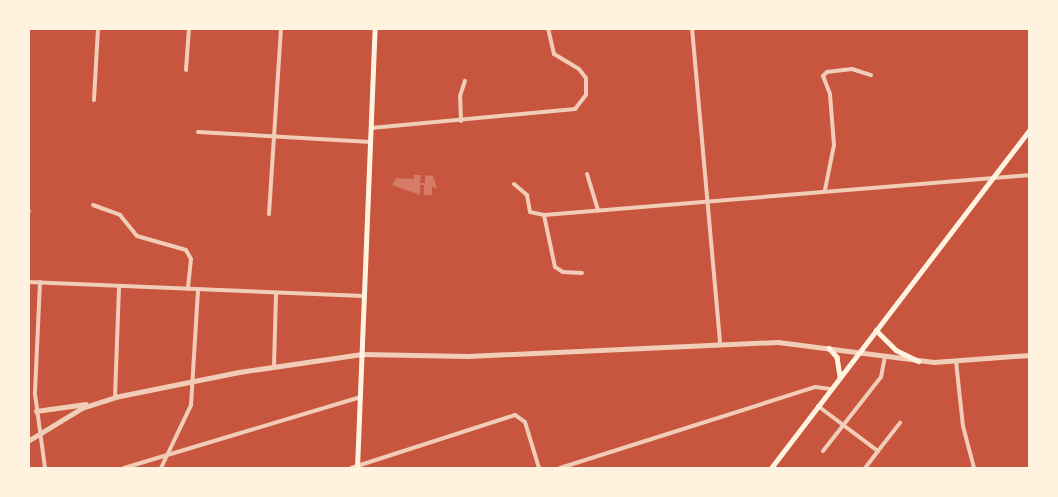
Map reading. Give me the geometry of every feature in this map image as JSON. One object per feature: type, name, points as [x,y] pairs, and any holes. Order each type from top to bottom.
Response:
[{"type":"main road","points":[[357,467],[375,28]]},
{"type":"main road","points":[[771,468],[1029,129]]},
{"type":"main road","points":[[876,330],[896,350],[918,361]]},
{"type":"main road","points":[[829,348],[837,357],[840,378]]},
{"type":"street","points":[[94,100],[98,28]]},
{"type":"street","points":[[186,70],[189,28]]},
{"type":"street","points":[[269,214],[281,28]]},
{"type":"street","points":[[372,128],[570,111],[584,100],[587,89],[579,69],[554,54],[548,28]]},
{"type":"street","points":[[692,28],[720,343]]},
{"type":"street","points":[[825,189],[834,145],[830,94],[823,76],[827,72],[852,69],[871,75]]},
{"type":"street","points":[[461,121],[460,96],[465,81]]},
{"type":"street","points":[[198,132],[371,142]]},
{"type":"street","points":[[586,174],[598,210]]},
{"type":"street","points":[[514,184],[527,195],[530,212],[544,215],[825,189],[1029,175]]},
{"type":"street","points":[[93,205],[120,215],[136,236],[186,250],[191,259],[188,289]]},
{"type":"street","points":[[544,215],[555,267],[563,272],[582,273]]},
{"type":"street","points":[[28,282],[364,296]]},
{"type":"street","points":[[40,282],[36,411],[45,468]]},
{"type":"street","points":[[115,397],[119,286]]},
{"type":"street","points":[[161,468],[189,414],[198,289]]},
{"type":"street","points":[[274,366],[276,292]]},
{"type":"street","points":[[36,411],[92,403],[274,366],[362,354],[459,356],[720,343],[794,342],[918,361],[956,361],[1029,355]]},
{"type":"street","points":[[823,451],[881,377],[885,356]]},
{"type":"street","points":[[956,361],[963,426],[974,468]]},
{"type":"street","points":[[560,468],[815,387],[831,389]]},
{"type":"street","points":[[124,468],[167,457],[361,397]]},
{"type":"street","points":[[28,441],[92,403]]},
{"type":"street","points":[[818,406],[878,452]]},
{"type":"street","points":[[351,468],[512,415],[521,417],[539,468]]},
{"type":"street","points":[[865,468],[900,423]]},
{"type":"building","points":[[414,175],[421,175],[420,183],[425,183],[425,175],[433,176],[437,188],[432,187],[432,195],[424,195],[424,185],[420,185],[420,195],[392,185],[396,178],[414,179]]}]
